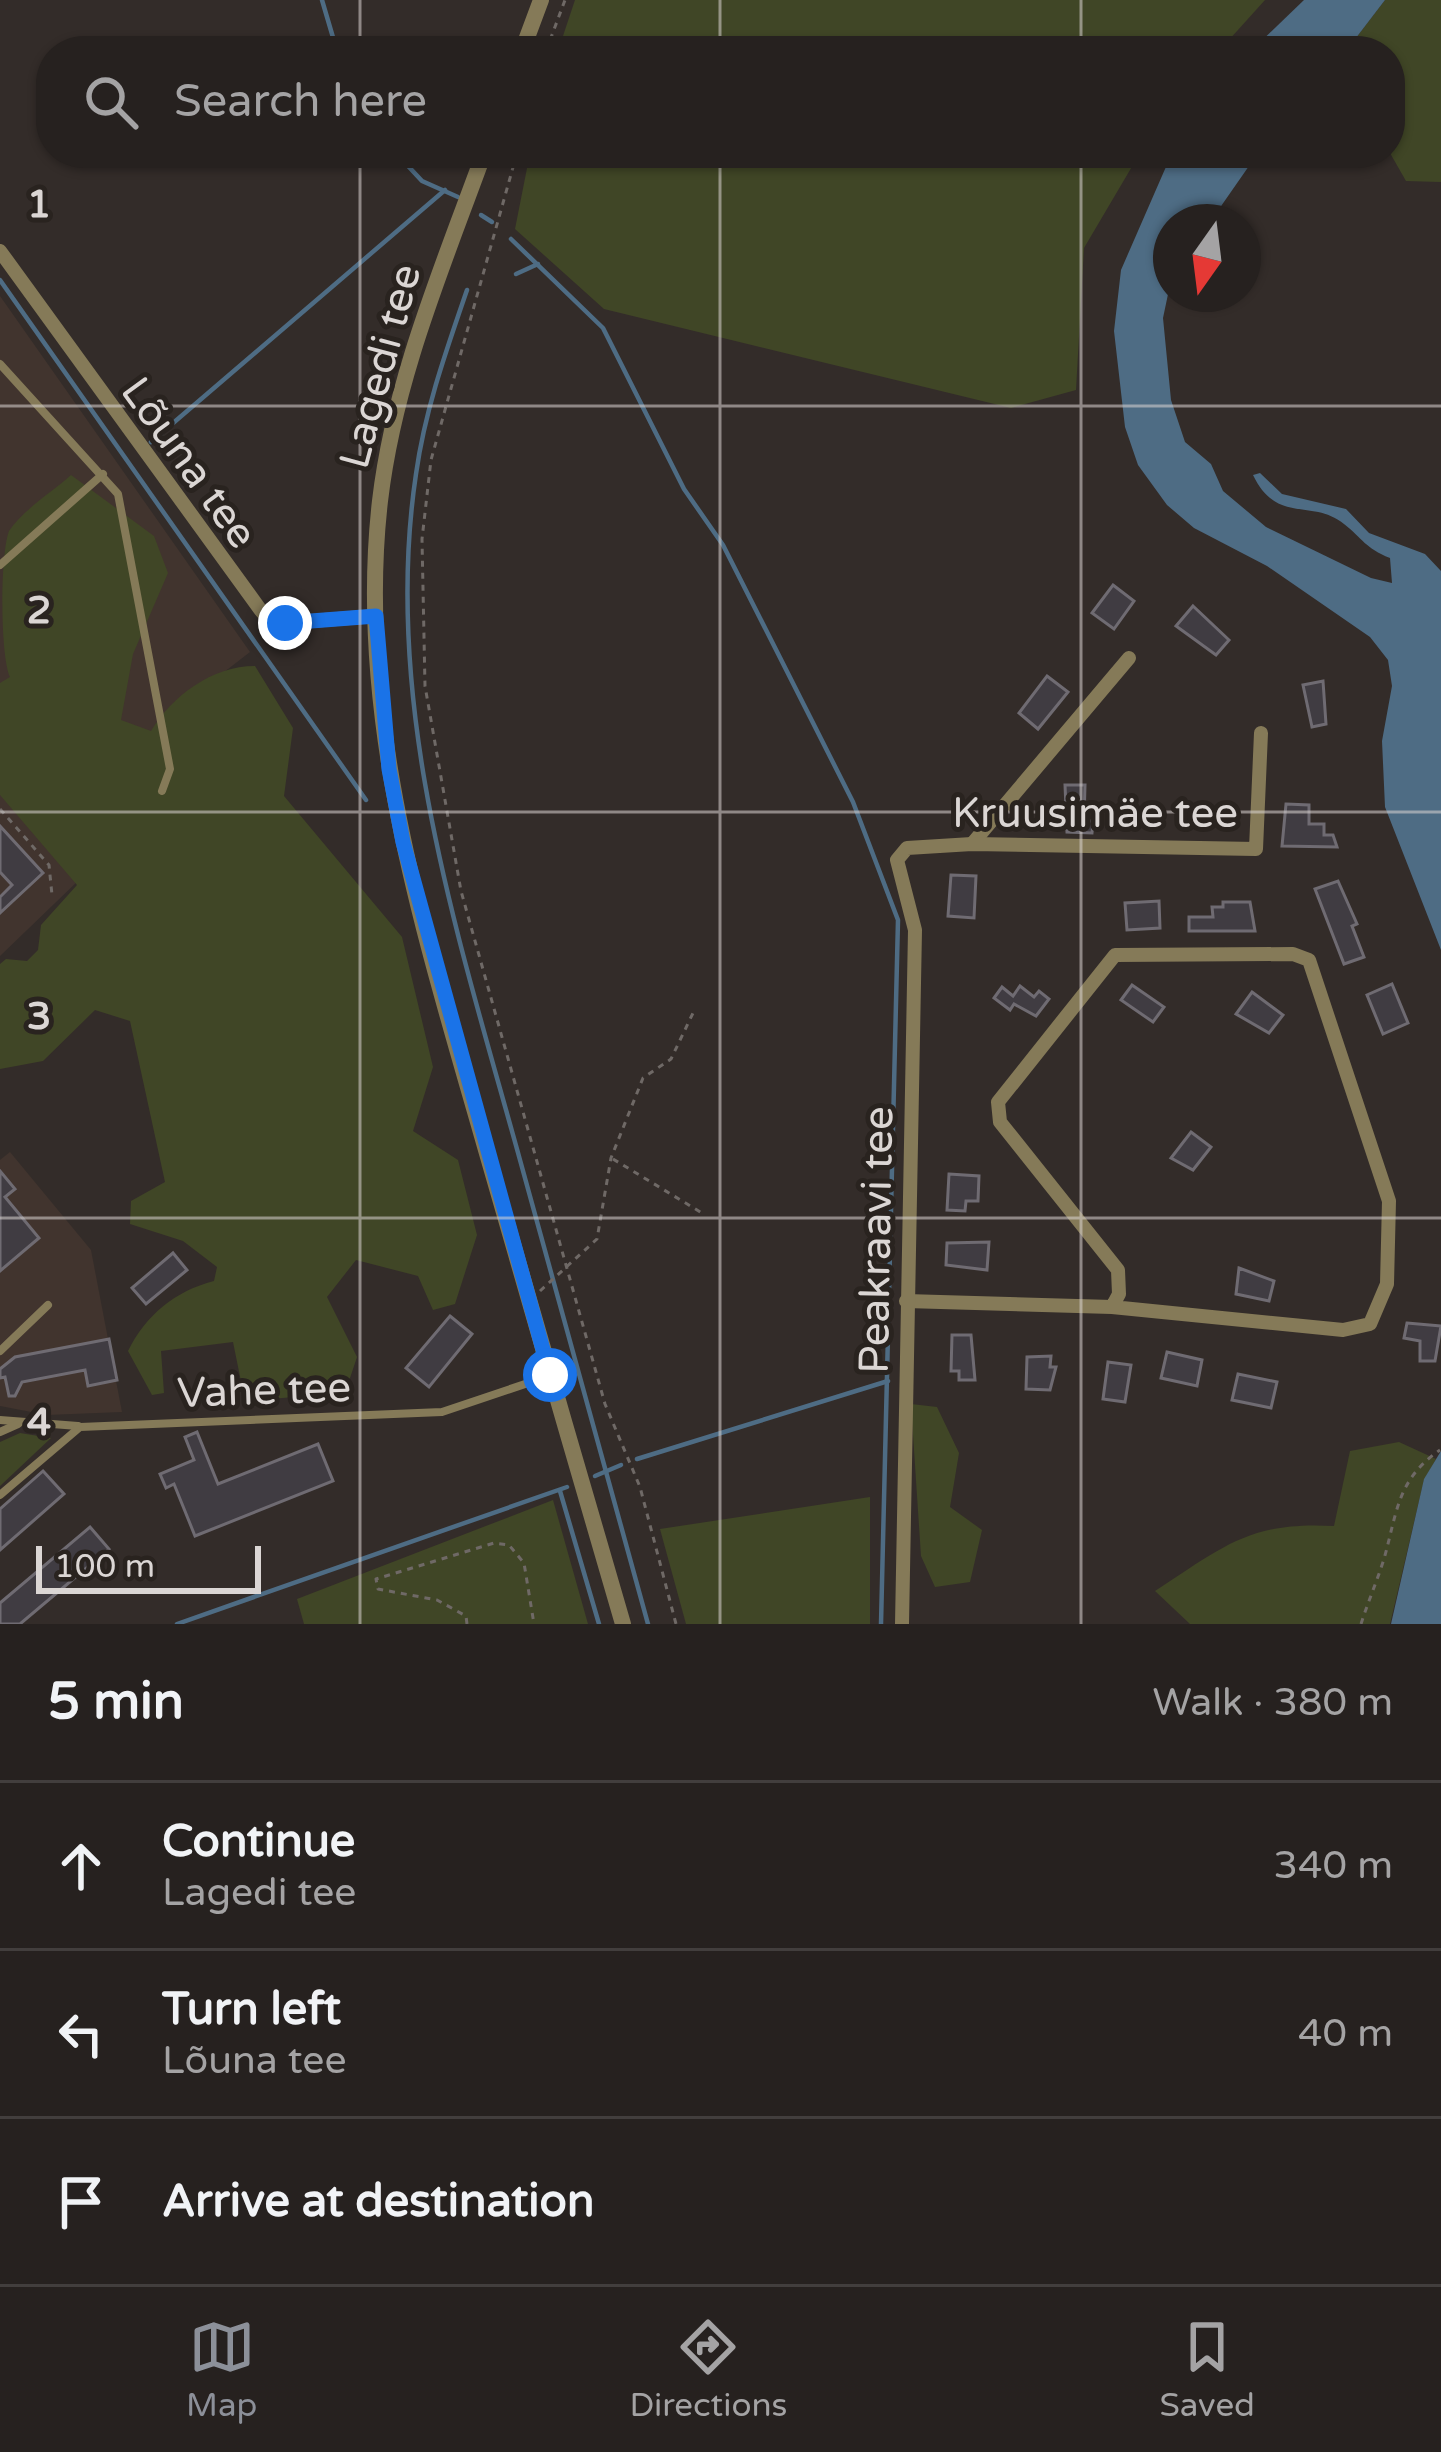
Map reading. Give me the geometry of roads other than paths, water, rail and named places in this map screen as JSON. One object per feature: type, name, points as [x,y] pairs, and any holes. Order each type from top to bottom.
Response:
[{"type":"street","points":[[528,36],[541,0]]},
{"type":"street","name":"Lagedi tee","points":[[479,168],[401,394],[380,501],[376,616],[389,769],[403,842],[622,1624]]},
{"type":"street","name":"Lõuna tee","points":[[0,251],[262,612],[285,623],[376,616]]},
{"type":"street","points":[[973,844],[1129,658]]},
{"type":"street","name":"Kruusimäe tee","points":[[896,860],[907,848],[973,844],[1256,849],[1262,734]]},
{"type":"street","name":"Peakraavi tee","points":[[896,860],[915,930],[902,1624]]},
{"type":"street","points":[[906,1300],[1112,1307],[1343,1330],[1360,1329],[1376,1316],[1391,1254],[1390,1201],[1309,960],[1293,954],[1115,955],[998,1102],[1000,1122],[1118,1270],[1119,1294],[1112,1307]]},
{"type":"lane","points":[[0,364],[118,494],[170,769],[161,791]]},
{"type":"lane","points":[[0,566],[103,474]]},
{"type":"lane","points":[[0,1351],[48,1305]]},
{"type":"lane","name":"Vahe tee","points":[[0,1420],[80,1426],[442,1412],[550,1375]]},
{"type":"lane","points":[[0,1432],[20,1423]]},
{"type":"lane","points":[[0,1495],[80,1426]]},
{"type":"water","points":[[1304,0],[1385,0],[1357,36],[1267,36]]},
{"type":"water","points":[[1165,168],[1248,168],[1223,204],[1153,204],[1153,312],[1164,312],[1171,400],[1185,442],[1211,464],[1223,491],[1266,527],[1371,578],[1392,583],[1390,558],[1332,516],[1273,500],[1253,475],[1260,473],[1282,494],[1346,509],[1369,533],[1425,554],[1441,571],[1441,950],[1385,807],[1382,741],[1392,686],[1388,660],[1370,637],[1267,566],[1194,528],[1167,505],[1138,465],[1125,427],[1114,331],[1121,270]]},
{"type":"water","points":[[1441,1451],[1441,1624],[1391,1624],[1424,1479]]},
{"type":"waterway","points":[[322,0],[333,36]]},
{"type":"waterway","points":[[410,168],[422,181],[458,197]]},
{"type":"waterway","points":[[151,442],[445,190]]},
{"type":"waterway","points":[[481,215],[492,222]]},
{"type":"waterway","points":[[511,239],[603,328],[684,489],[723,545],[853,802],[898,920],[881,1624]]},
{"type":"waterway","points":[[516,274],[538,264]]},
{"type":"waterway","points":[[0,280],[366,800]]},
{"type":"waterway","points":[[467,290],[431,404],[416,474],[408,561],[417,735],[432,821],[473,992],[648,1624]]},
{"type":"waterway","points":[[637,1459],[888,1381]]},
{"type":"waterway","points":[[595,1476],[621,1465]]},
{"type":"waterway","points":[[177,1624],[567,1487]]},
{"type":"waterway","points":[[560,1491],[599,1624]]}]
